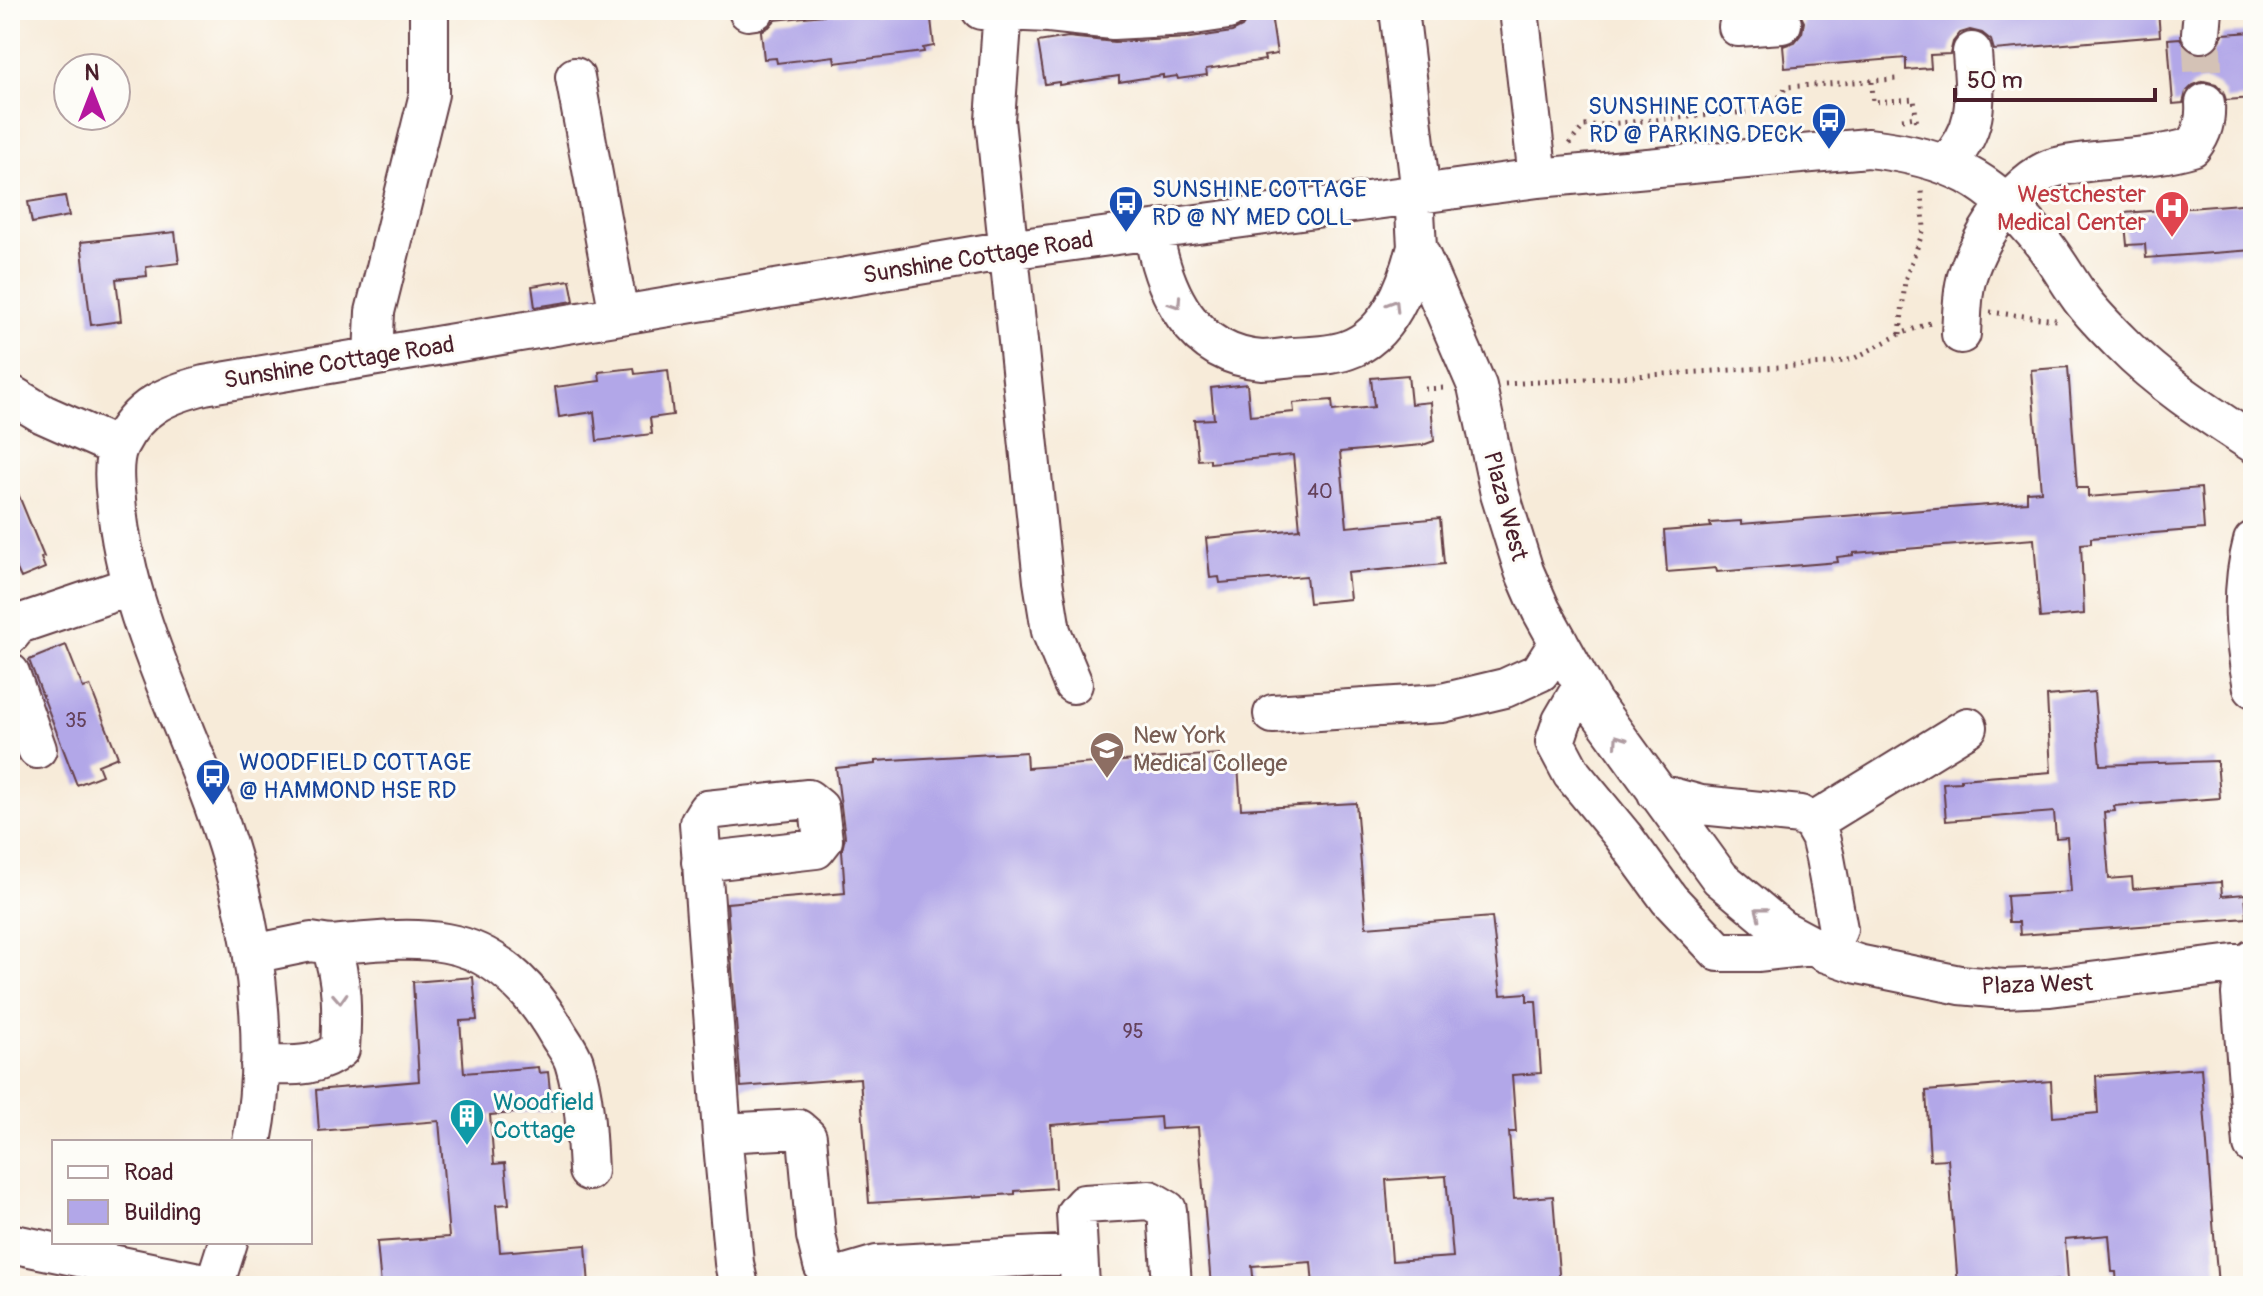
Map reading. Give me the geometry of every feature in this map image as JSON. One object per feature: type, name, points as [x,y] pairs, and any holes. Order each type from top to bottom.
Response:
[{"type":"street","points":[[373,356],[375,312],[429,94],[429,10]]},
{"type":"street","points":[[748,11],[755,10]]},
{"type":"street","points":[[981,10],[1113,20],[1187,16],[1228,10]]},
{"type":"street","points":[[1003,10],[995,120],[1008,250],[1043,581],[1051,631],[1073,684]]},
{"type":"street","name":"Plaza West","points":[[1401,10],[1418,194],[1417,247],[1477,386],[1500,494],[1524,571],[1541,610],[1592,702],[1720,878],[1781,929],[1819,949],[1858,964],[1918,977],[2004,989],[2104,982],[2252,961],[2241,994],[2253,1145]]},
{"type":"street","points":[[1519,10],[1537,166]]},
{"type":"street","points":[[1738,27],[1782,24]]},
{"type":"street","points":[[1933,160],[1965,140],[1976,110],[1972,52]]},
{"type":"street","points":[[575,77],[619,315]]},
{"type":"street","points":[[1961,324],[1965,284],[1973,260],[1985,237],[2028,182],[2054,168],[2192,147],[2201,136],[2206,116],[2205,103]]},
{"type":"street","name":"Sunshine Cottage Road","points":[[117,447],[137,417],[166,395],[204,385],[373,356],[1008,250],[1418,194],[1537,166],[1868,148],[1933,160],[1990,188],[2009,204],[2045,245],[2082,300],[2123,345],[2198,408],[2253,443]]},
{"type":"street","points":[[1153,230],[1158,262],[1168,291],[1195,329],[1215,346],[1262,360],[1334,354],[1361,344],[1380,327],[1397,303],[1411,271],[1417,247]]},
{"type":"street","points":[[10,394],[43,414],[117,447],[114,479],[117,520],[131,586],[157,668],[213,807],[238,882],[253,954],[260,1065],[252,1140]]},
{"type":"street","points":[[2253,541],[2247,565],[2244,602],[2253,688]]},
{"type":"street","points":[[13,625],[131,586]]},
{"type":"street","points":[[1273,714],[1442,703],[1505,688],[1540,672],[1559,642]]},
{"type":"street","points":[[10,673],[37,749]]},
{"type":"street","points":[[1583,685],[1562,721],[1555,742],[1572,774],[1669,899],[1719,952],[1819,949],[1838,929],[1823,847],[1812,823],[1800,815],[1701,805],[1657,793]]},
{"type":"street","points":[[1812,823],[1968,727]]},
{"type":"street","points":[[701,862],[722,1133],[734,1263],[739,1286]]},
{"type":"street","points":[[253,954],[311,942],[330,945],[380,941],[444,942],[474,951],[517,978],[544,1009],[574,1061],[585,1121],[588,1171]]},
{"type":"street","points":[[260,1065],[307,1065],[327,1060],[340,1049],[338,964],[330,945]]},
{"type":"street","points":[[722,1133],[798,1129],[807,1137],[816,1236],[823,1265],[836,1282],[877,1265],[1079,1270],[1076,1213],[1084,1204],[1150,1200],[1167,1210],[1172,1286]]},
{"type":"street","points":[[10,1243],[214,1285],[227,1244]]},
{"type":"path","points":[[1537,166],[1567,146],[1584,126],[1759,111],[1775,103],[1786,87],[1896,79]]},
{"type":"path","points":[[1872,82],[1873,102],[1914,99],[1916,117],[1933,160],[1924,229],[1905,280],[1900,334]]},
{"type":"path","points":[[1888,120],[1916,117]]},
{"type":"path","points":[[1425,389],[1828,364],[1853,359],[1900,334],[1961,324],[1985,311],[2057,320]]},
{"type":"building","points":[[872,10],[873,15],[930,10],[934,46],[923,48],[924,52],[835,63],[834,56],[777,63],[776,58],[764,59],[761,31],[775,20]]},
{"type":"building","points":[[1798,10],[2158,10],[2160,36],[1994,50],[1991,40],[1982,33],[1970,30],[1960,33],[1953,42],[1950,54],[1930,55],[1931,68],[1906,70],[1906,58],[1785,68],[1783,46],[1795,42],[1802,33],[1804,22]]},
{"type":"building","points":[[1271,15],[1277,54],[1264,56],[1265,60],[1206,69],[1207,75],[1178,79],[1177,76],[1163,78],[1163,75],[1119,82],[1119,76],[1059,85],[1059,82],[1045,84],[1038,42],[1068,37],[1114,42],[1190,38],[1232,32],[1242,27],[1248,18]]},
{"type":"building","points":[[2253,32],[2253,98],[2226,100],[2216,84],[2204,81],[2186,92],[2183,103],[2173,104],[2168,39],[2180,38],[2188,50],[2200,55],[2211,53],[2223,34]]},
{"type":"building","points":[[65,196],[69,216],[32,223],[28,202]]},
{"type":"building","points":[[2253,203],[2253,250],[2146,258],[2145,244],[2127,245],[2124,213]]},
{"type":"building","points":[[175,232],[179,263],[146,267],[147,276],[116,279],[121,321],[91,325],[81,242]]},
{"type":"building","points":[[570,280],[574,301],[535,307],[532,286]]},
{"type":"building","points":[[2068,367],[2077,488],[2088,488],[2088,497],[2201,488],[2204,529],[2091,538],[2091,543],[2081,544],[2084,614],[2040,618],[2034,539],[1854,553],[1837,557],[1838,562],[1717,572],[1716,568],[1667,572],[1664,531],[1711,527],[1710,523],[1741,521],[1741,524],[2027,502],[2027,492],[2041,491],[2031,370]]},
{"type":"building","points":[[634,368],[635,374],[668,370],[673,415],[650,418],[652,434],[597,441],[594,412],[559,417],[555,387],[600,381],[599,372]]},
{"type":"building","points":[[1408,375],[1411,404],[1431,402],[1434,441],[1423,445],[1340,452],[1347,527],[1440,518],[1444,564],[1347,573],[1350,599],[1309,603],[1306,576],[1220,583],[1219,577],[1210,578],[1206,538],[1300,529],[1293,455],[1210,463],[1210,459],[1198,460],[1194,420],[1214,419],[1211,388],[1247,384],[1250,416],[1294,412],[1293,403],[1332,400],[1333,411],[1374,407],[1371,378]]},
{"type":"building","points":[[10,474],[44,557],[41,558],[45,568],[21,578],[16,567],[10,570]]},
{"type":"building","points":[[66,645],[83,688],[90,686],[118,757],[98,765],[102,775],[77,785],[29,660]]},
{"type":"building","points":[[2094,692],[2100,765],[2217,761],[2220,798],[2114,806],[2115,811],[2104,812],[2109,879],[2132,877],[2133,889],[2221,882],[2222,896],[2245,894],[2247,918],[2020,935],[2019,922],[2009,922],[2007,896],[2071,892],[2067,837],[2056,838],[2054,812],[1946,821],[1943,783],[2051,772],[2047,696]]},
{"type":"building","points":[[1026,752],[1027,768],[1219,754],[1220,766],[1238,765],[1241,809],[1356,803],[1366,927],[1492,917],[1501,995],[1527,993],[1527,1001],[1536,1001],[1541,1073],[1512,1075],[1516,1132],[1509,1132],[1514,1199],[1553,1196],[1560,1286],[1313,1286],[1311,1262],[1252,1266],[1254,1286],[1211,1286],[1198,1127],[1161,1129],[1160,1117],[1051,1125],[1055,1188],[1015,1191],[1015,1194],[869,1203],[860,1078],[741,1087],[727,903],[845,893],[842,850],[845,837],[836,768],[875,764],[875,761]],"holes":[[[1446,1176],[1453,1257],[1392,1261],[1386,1180]]]},
{"type":"building","name":"Woodfield Cottage","points":[[473,977],[477,1020],[460,1021],[464,1073],[538,1067],[539,1073],[548,1072],[552,1110],[490,1115],[494,1164],[505,1163],[509,1204],[496,1205],[500,1252],[586,1245],[589,1286],[381,1286],[377,1242],[449,1237],[439,1121],[319,1131],[316,1090],[419,1081],[413,982]]},
{"type":"building","points":[[2201,1068],[2218,1286],[2117,1286],[2116,1272],[2112,1272],[2109,1235],[2065,1239],[2068,1280],[1958,1286],[1948,1159],[1930,1160],[1926,1091],[2051,1081],[2053,1117],[2098,1113],[2096,1076]]},
{"type":"tunnel","points":[[2201,33],[2205,103]]},
{"type":"place","name":"SUNSHINE COTTAGE RD @ PARKING DECK","points":[[1829,151]]},
{"type":"place","name":"SUNSHINE COTTAGE RD @ NY MED COLL","points":[[1126,234]]},
{"type":"place","name":"Westchester Medical Center","points":[[2172,239]]},
{"type":"place","name":"New York Medical College","points":[[1107,780]]},
{"type":"place","name":"WOODFIELD COTTAGE @ HAMMOND HSE RD","points":[[213,807]]},
{"type":"place","name":"Woodfield Cottage","points":[[467,1147]]}]
